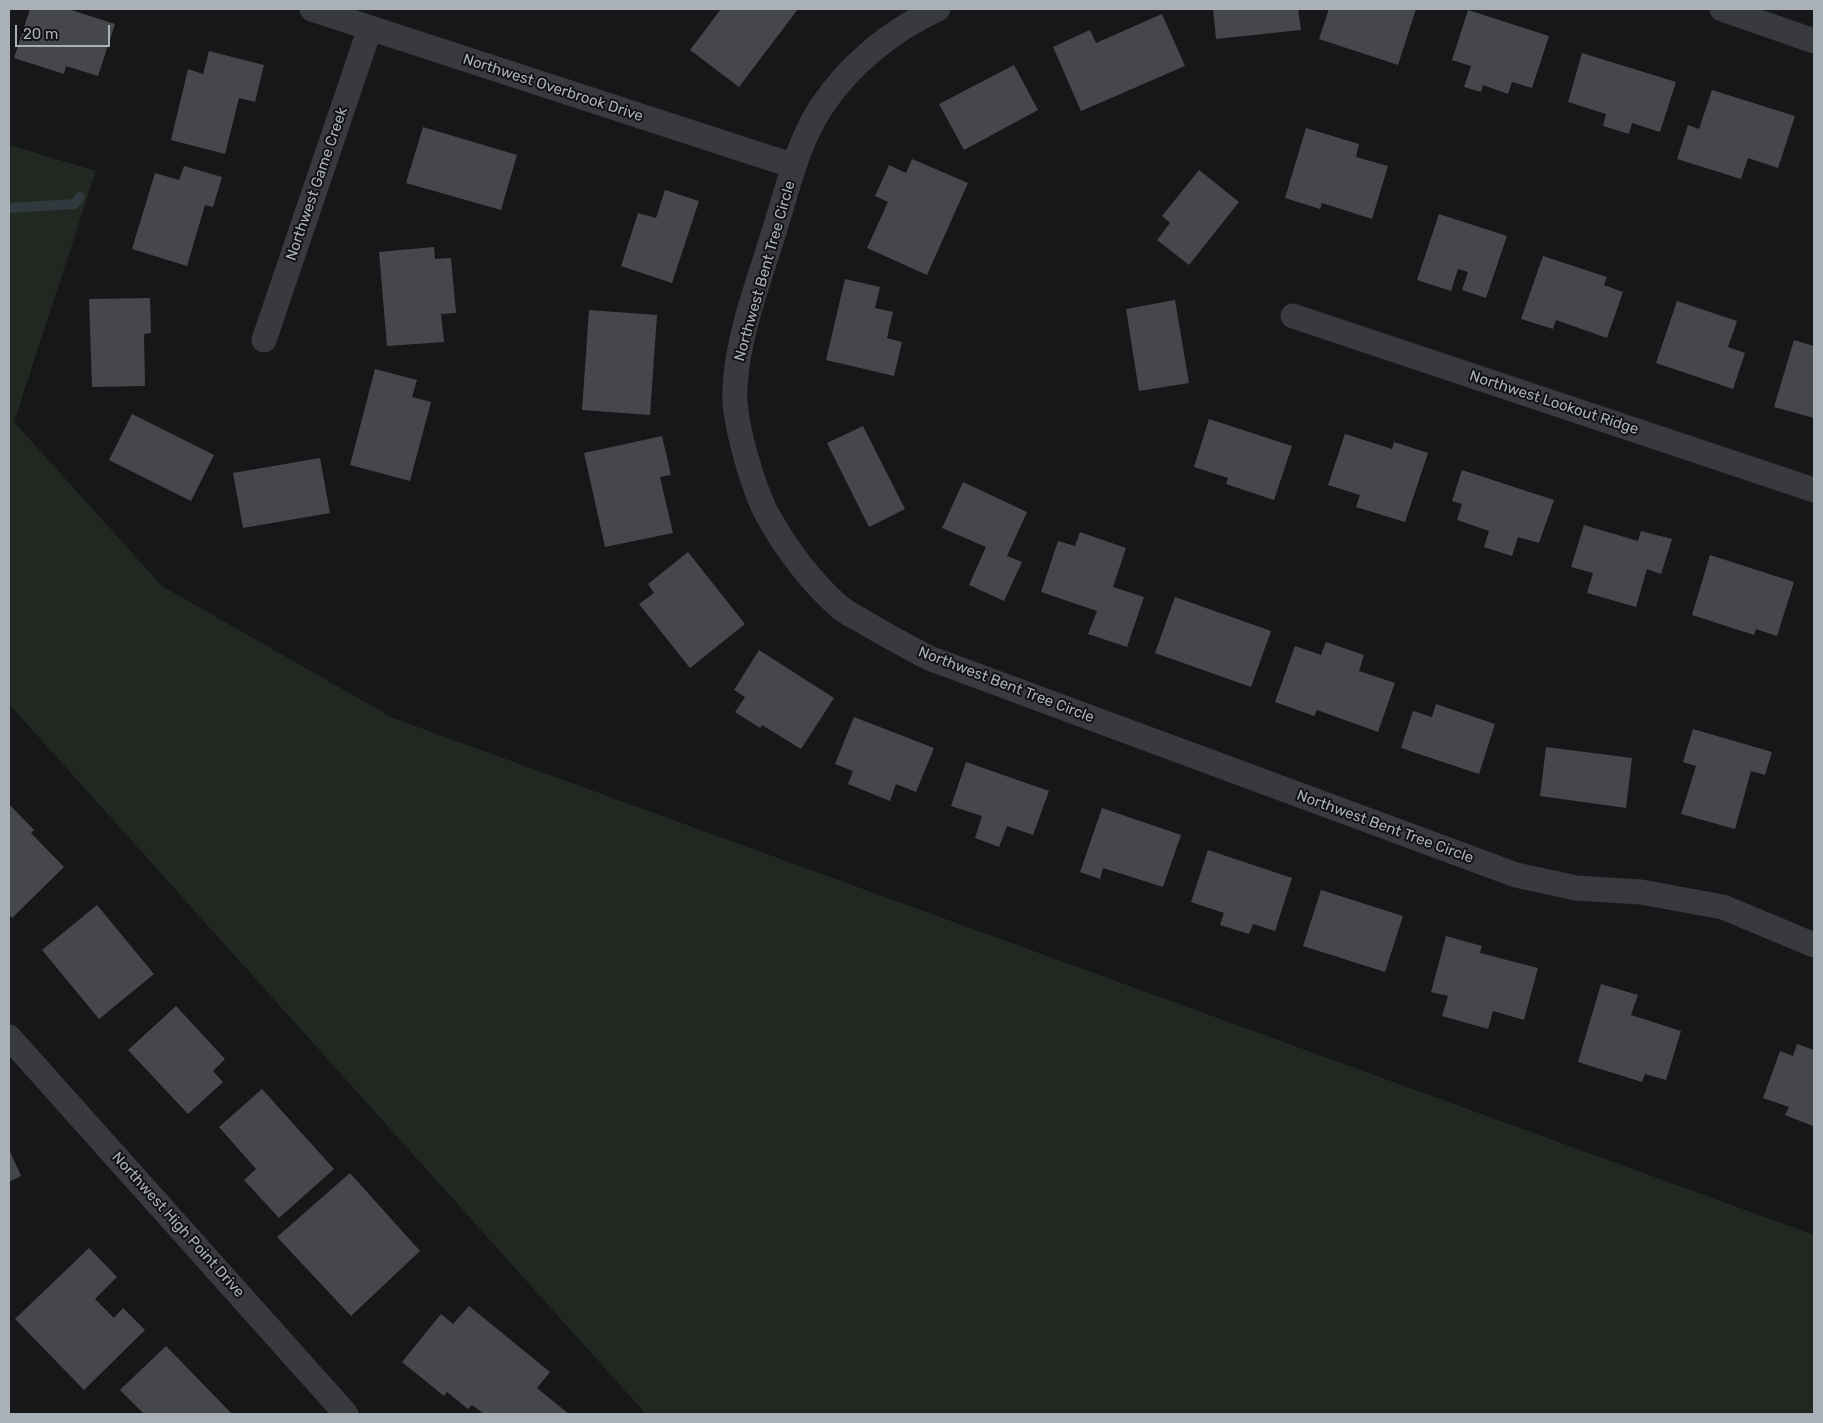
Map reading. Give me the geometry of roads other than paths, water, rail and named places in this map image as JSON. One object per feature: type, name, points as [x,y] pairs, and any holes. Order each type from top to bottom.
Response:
[{"type":"street","name":"Northwest Overbrook Drive","points":[[312,9],[794,166]]},
{"type":"street","name":"Northwest Bent Tree Circle","points":[[938,9],[917,18],[870,51],[842,81],[822,107],[806,136],[794,166],[746,325],[737,365],[735,402],[752,475],[766,513],[789,548],[813,579],[842,609],[929,658],[1516,875],[1576,888],[1641,892],[1723,907],[1814,945]]},
{"type":"street","points":[[1722,9],[1814,41]]},
{"type":"street","name":"Northwest Game Creek","points":[[264,340],[370,28]]},
{"type":"street","name":"Northwest Lookout Ridge","points":[[1293,316],[1814,490]]},
{"type":"street","name":"Northwest High Point Drive","points":[[9,1037],[346,1414]]},
{"type":"waterway","points":[[9,208],[74,204],[80,197]]}]
